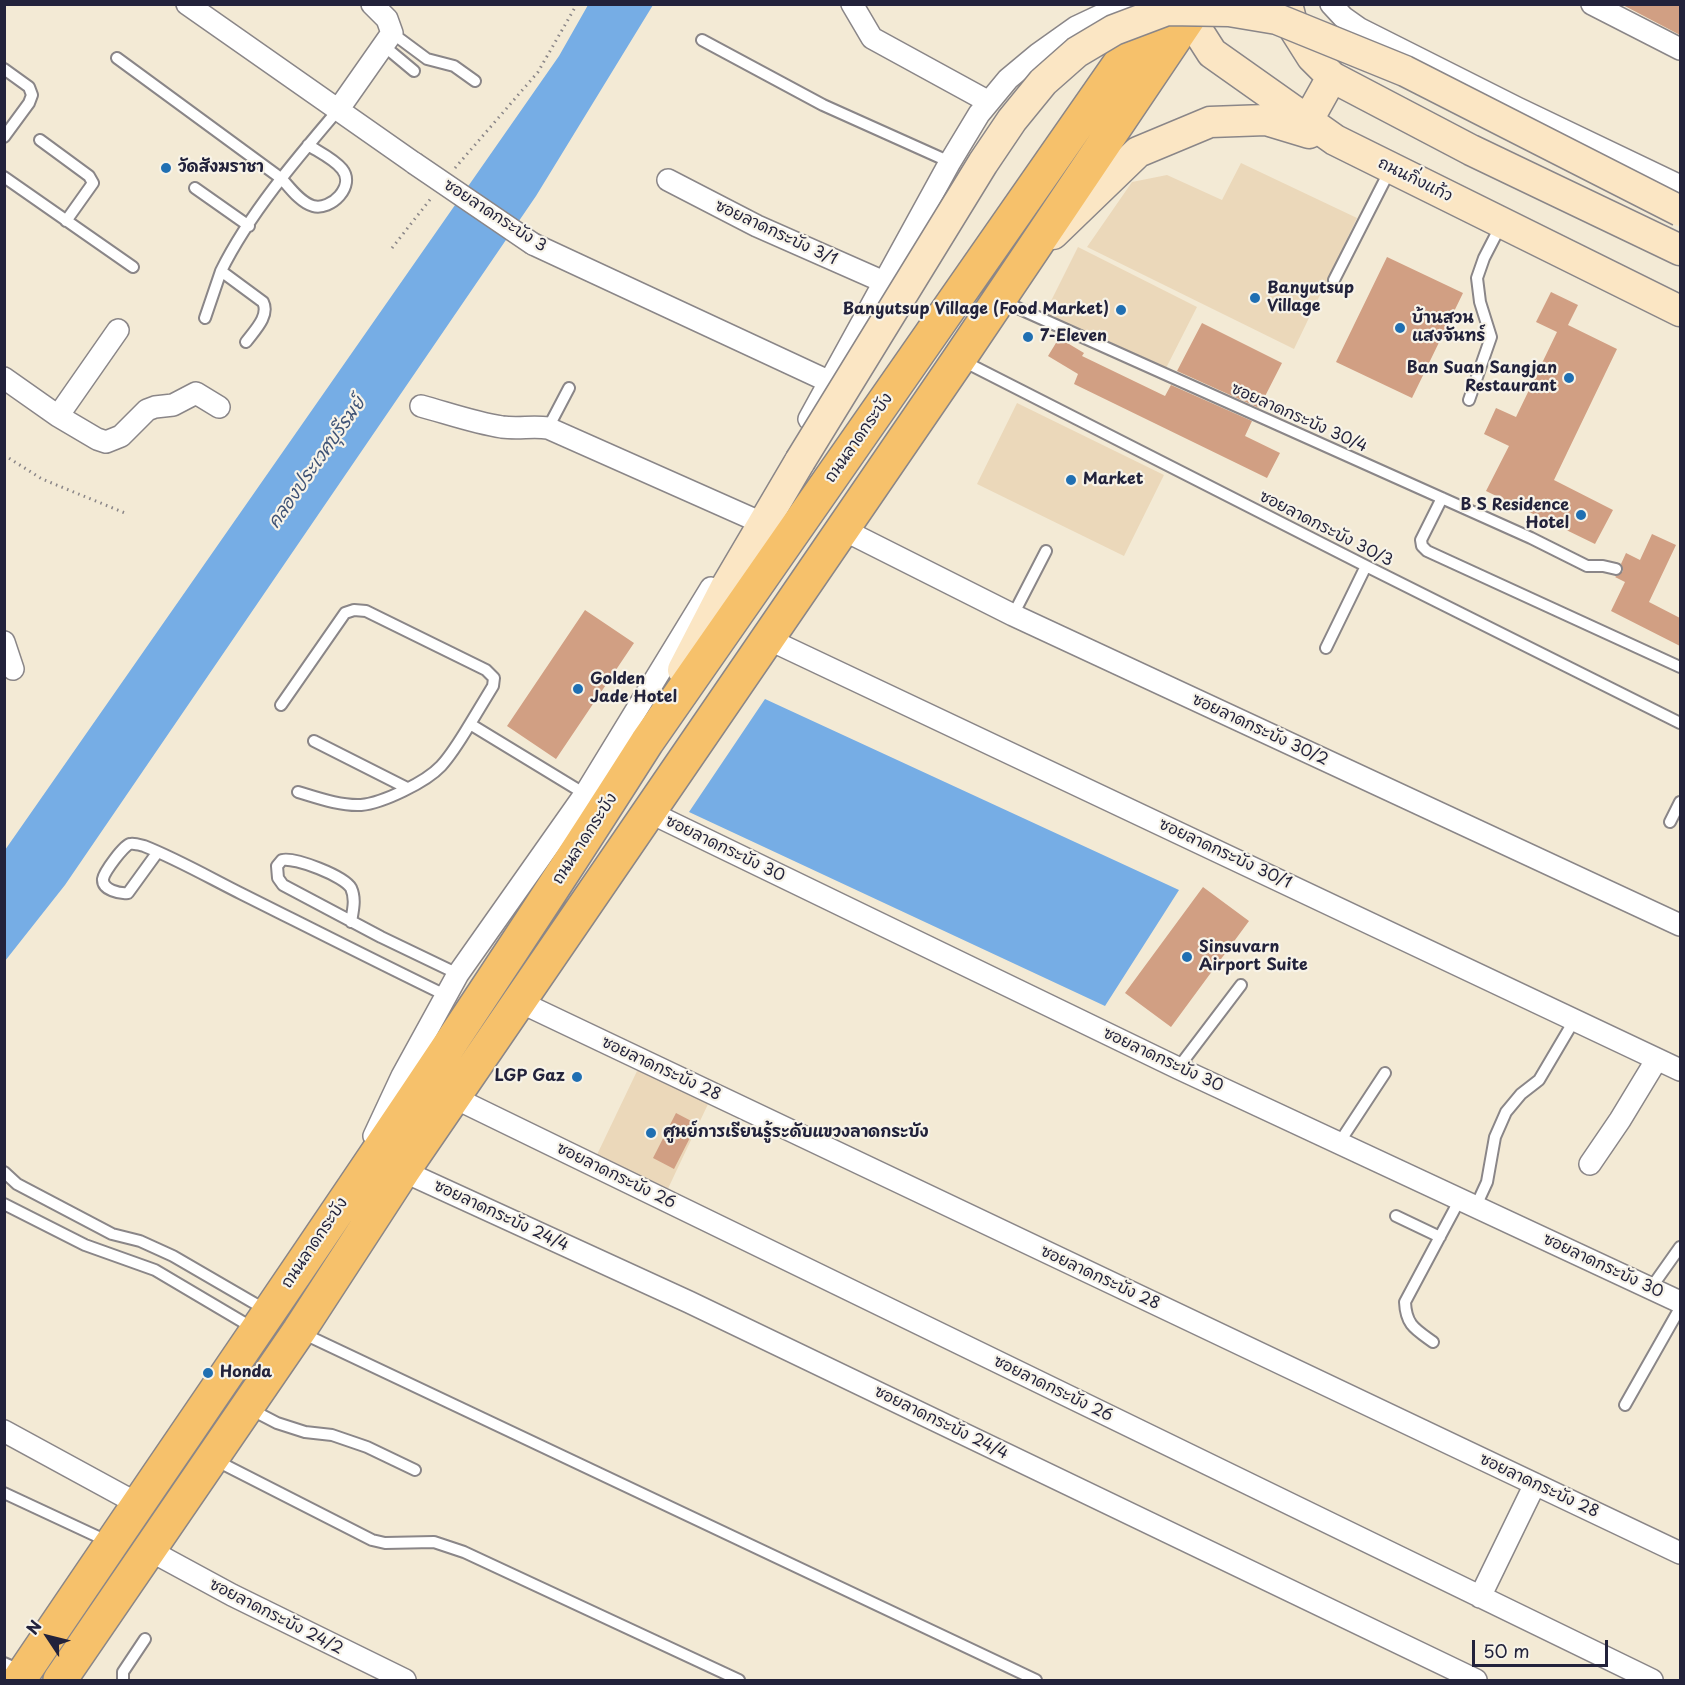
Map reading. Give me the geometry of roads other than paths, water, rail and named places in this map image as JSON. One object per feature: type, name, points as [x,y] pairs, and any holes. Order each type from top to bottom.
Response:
[{"type":"main road","points":[[1287,4],[1293,27],[1312,57],[1332,76],[1471,150],[1680,250]]},
{"type":"main road","name":"ถนนกิ่งแก้ว","points":[[1184,8],[1212,53],[1335,140],[1680,310]]},
{"type":"main road","name":"ถนนลาดกระบัง","points":[[60,1680],[299,1331],[403,1171],[959,359],[1024,262],[1184,8]]},
{"type":"main road","name":"ถนนลาดกระบัง","points":[[16,1672],[111,1543],[340,1207],[578,850],[646,742],[1184,8]]},
{"type":"main road","points":[[646,742],[727,585],[800,461],[983,163],[1012,120],[1043,82],[1077,52],[1114,30],[1167,10],[1229,11],[1277,19],[1405,71],[1680,211]]},
{"type":"main road","points":[[1308,120],[1332,76]]},
{"type":"main road","points":[[1024,262],[1137,152],[1210,122],[1266,120],[1335,140]]},
{"type":"main road","points":[[293,1276],[324,1293]]},
{"type":"street","name":"ซอยลาดกระบัง 3","points":[[187,4],[533,244],[830,382]]},
{"type":"street","points":[[338,110],[388,40],[387,19],[372,4]]},
{"type":"street","points":[[852,4],[872,38],[989,102]]},
{"type":"street","points":[[340,1207],[402,1076],[458,974],[585,794],[753,519],[950,162],[989,102],[1008,79],[1038,54],[1076,27],[1125,4]]},
{"type":"street","points":[[1331,4],[1343,17],[1360,29],[1527,113],[1680,186]]},
{"type":"street","points":[[1592,4],[1680,49]]},
{"type":"street","name":"ซอยลาดกระบัง 3/1","points":[[668,180],[757,226],[884,282]]},
{"type":"street","points":[[58,416],[117,330]]},
{"type":"street","points":[[4,378],[58,416],[106,442],[121,436],[147,410],[173,405],[191,394],[196,393],[219,407]]},
{"type":"street","points":[[421,406],[500,426],[548,428],[753,519]]},
{"type":"street","name":"ซอยลาดกระบัง 30/2","points":[[842,530],[1013,615],[1680,925]]},
{"type":"street","name":"ซอยลาดกระบัง 30/1","points":[[768,639],[1680,1070]]},
{"type":"street","points":[[4,642],[13,669]]},
{"type":"street","name":"ซอยลาดกระบัง 30","points":[[649,812],[1178,1068],[1680,1302]]},
{"type":"street","name":"ซอยลาดกระบัง 28","points":[[520,1002],[1680,1553]]},
{"type":"street","points":[[1590,1164],[1657,1059]]},
{"type":"street","name":"ซอยลาดกระบัง 26","points":[[455,1098],[1652,1680]]},
{"type":"street","name":"ซอยลาดกระบัง 24/4","points":[[403,1171],[689,1302],[1476,1680]]},
{"type":"street","points":[[4,1431],[138,1504]]},
{"type":"street","points":[[1480,1597],[1535,1484]]},
{"type":"street","name":"ซอยลาดกระบัง 24/2","points":[[149,1550],[232,1595],[405,1680]]},
{"type":"lane","points":[[388,40],[414,72]]},
{"type":"lane","points":[[388,40],[427,59],[454,66],[475,81]]},
{"type":"lane","points":[[702,40],[823,105],[950,162]]},
{"type":"lane","points":[[117,58],[282,179],[311,206],[323,207],[331,204],[342,193],[347,182],[342,168],[308,145]]},
{"type":"lane","points":[[4,69],[29,87],[32,95],[29,104],[4,137]]},
{"type":"lane","points":[[205,318],[221,271],[249,226],[308,145],[338,110]]},
{"type":"lane","points":[[40,140],[89,176],[93,183],[66,220]]},
{"type":"lane","points":[[1334,280],[1391,168]]},
{"type":"lane","points":[[4,177],[132,267]]},
{"type":"lane","points":[[195,188],[249,226]]},
{"type":"lane","points":[[1469,400],[1491,337],[1480,302],[1477,278],[1484,258],[1502,223]]},
{"type":"lane","points":[[221,271],[262,302],[266,309],[246,342]]},
{"type":"lane","name":"ซอยลาดกระบัง 30/4","points":[[999,299],[1531,538],[1587,566],[1616,569]]},
{"type":"lane","name":"ซอยลาดกระบัง 30/3","points":[[959,359],[1680,723]]},
{"type":"lane","points":[[548,428],[569,388]]},
{"type":"lane","points":[[1442,498],[1421,540],[1422,546],[1427,551],[1680,666]]},
{"type":"lane","points":[[1013,615],[1046,550]]},
{"type":"lane","points":[[1326,648],[1366,566]]},
{"type":"lane","points":[[281,705],[345,613],[354,610],[366,611],[428,640],[486,670],[494,678],[493,686],[440,768],[407,788],[362,805],[337,803],[298,792]]},
{"type":"lane","points":[[470,724],[585,794]]},
{"type":"lane","points":[[314,741],[407,788]]},
{"type":"lane","points":[[1670,822],[1680,802]]},
{"type":"lane","points":[[157,853],[128,893],[121,894],[105,885],[103,880],[105,875],[123,847],[131,843],[142,845],[447,996]]},
{"type":"lane","points":[[351,922],[354,898],[350,886],[345,881],[331,873],[289,858],[282,860],[277,866],[278,878],[283,885],[351,922],[458,974]]},
{"type":"lane","points":[[1178,1068],[1241,985]]},
{"type":"lane","points":[[1433,1342],[1412,1328],[1406,1314],[1405,1302],[1440,1237],[1487,1182],[1495,1137],[1506,1112],[1521,1094],[1539,1080],[1575,1019]]},
{"type":"lane","points":[[1339,1143],[1385,1073]]},
{"type":"lane","points":[[4,1172],[17,1184],[112,1234],[140,1241],[173,1256],[262,1321]]},
{"type":"lane","points":[[4,1204],[85,1245],[154,1270],[262,1321]]},
{"type":"lane","points":[[1396,1216],[1440,1237]]},
{"type":"lane","points":[[1651,1288],[1680,1248]]},
{"type":"lane","points":[[1625,1405],[1680,1308]]},
{"type":"lane","points":[[299,1331],[1036,1680]]},
{"type":"lane","points":[[247,1408],[277,1424],[304,1432],[332,1435],[367,1447],[415,1470]]},
{"type":"lane","points":[[212,1458],[372,1540],[385,1543],[434,1542],[464,1552],[739,1680]]},
{"type":"lane","points":[[4,1493],[111,1543]]},
{"type":"lane","points":[[123,1680],[123,1672],[145,1639]]},
{"type":"water","name":"คลองประเวศบุรีรมย์","points":[[588,5],[653,5],[536,196],[65,885],[5,961],[5,850],[559,56]]},
{"type":"water","points":[[765,699],[1179,890],[1105,1006],[689,812]]},
{"type":"place","name":"วัดสังฆราชา","points":[[166,168]]},
{"type":"place","name":"Banyutsup Village","points":[[1255,298]]},
{"type":"place","name":"Banyutsup Village (Food Market)","points":[[1121,310]]},
{"type":"place","name":"บ้านสวน แสงจันทร์","points":[[1400,328]]},
{"type":"place","name":"7-Eleven","points":[[1028,337]]},
{"type":"place","name":"Ban Suan Sangjan Restaurant","points":[[1569,378]]},
{"type":"place","name":"Market","points":[[1071,480]]},
{"type":"place","name":"B S Residence Hotel","points":[[1581,515]]},
{"type":"place","name":"Golden Jade Hotel","points":[[578,689]]},
{"type":"place","name":"Sinsuvarn Airport Suite","points":[[1187,957]]},
{"type":"place","name":"LGP Gaz","points":[[577,1077]]},
{"type":"place","name":"ศูนย์การเรียนรู้ระดับแขวงลาดกระบัง","points":[[651,1133]]},
{"type":"place","name":"Honda","points":[[208,1373]]}]
